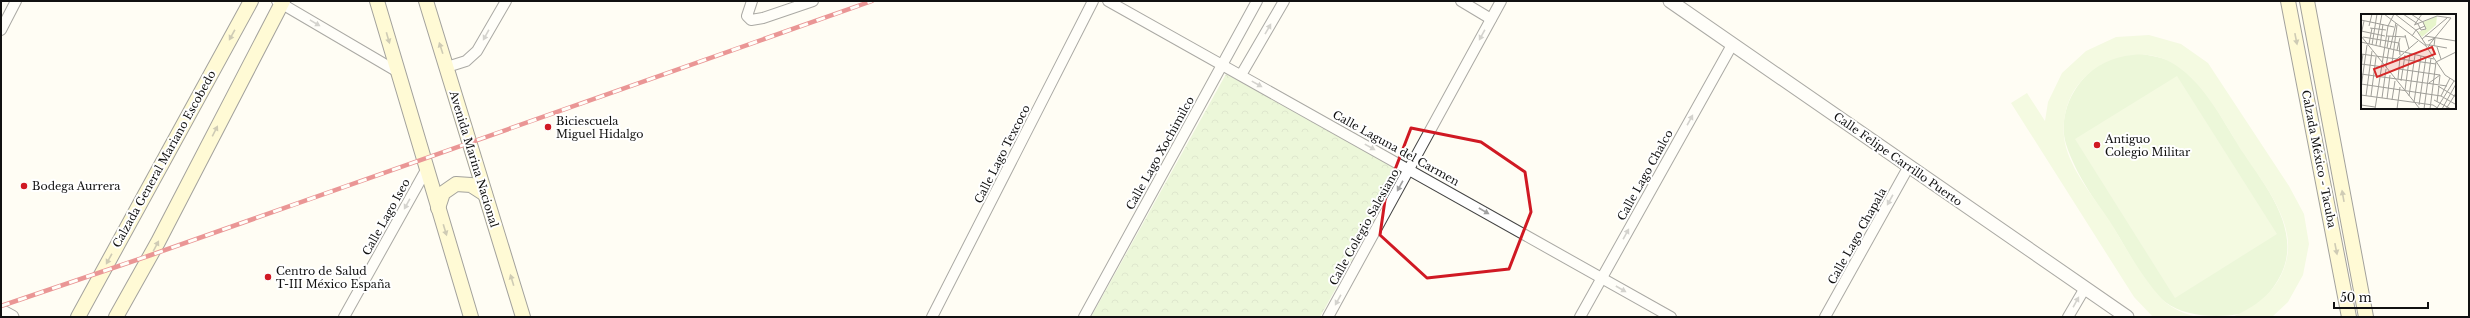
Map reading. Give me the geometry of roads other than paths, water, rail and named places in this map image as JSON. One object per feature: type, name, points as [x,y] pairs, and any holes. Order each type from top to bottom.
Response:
[{"type":"main road","name":"Calzada General Mariano Escobedo","points":[[78,317],[251,1]]},
{"type":"main road","points":[[377,1],[427,174],[471,317]]},
{"type":"main road","name":"Avenida Marina Nacional","points":[[426,1],[523,317]]},
{"type":"main road","name":"Calzada México - Tacuba","points":[[2288,1],[2349,317]]},
{"type":"main road","name":"Calzada México - Tacuba","points":[[2307,1],[2366,317]]},
{"type":"main road","points":[[116,317],[158,242],[280,2]]},
{"type":"main road","points":[[427,174],[443,183],[455,183],[466,175],[475,163]]},
{"type":"main road","points":[[438,208],[443,193],[456,184],[471,185],[485,194]]},
{"type":"street","points":[[1,30],[16,1]]},
{"type":"street","points":[[447,66],[466,60],[477,51],[506,1]]},
{"type":"street","points":[[752,1],[747,16],[751,20],[763,18],[813,1]]},
{"type":"street","name":"Calle Lago Texcoco","points":[[932,317],[1093,1]]},
{"type":"street","name":"Calle Laguna del Carmen","points":[[1108,1],[1410,169],[1671,317]]},
{"type":"street","name":"Calle Lago Xochimilco","points":[[1084,317],[1257,1]]},
{"type":"street","points":[[1241,75],[1284,1]]},
{"type":"street","points":[[1461,1],[1491,19]]},
{"type":"street","name":"Calle Colegio Salesiano","points":[[1328,317],[1501,1]]},
{"type":"street","name":"Calle Felipe Carrillo Puerto","points":[[1670,1],[2127,317]]},
{"type":"street","points":[[280,2],[398,72]]},
{"type":"street","name":"Calle Lago Chalco","points":[[1580,317],[1732,45]]},
{"type":"street","name":"Calle Lago Chapala","points":[[1825,317],[1909,166]]},
{"type":"street","name":"Calle Lago Iseo","points":[[344,317],[427,174]]},
{"type":"street","points":[[2068,317],[2084,288]]},
{"type":"street","points":[[1,311],[12,317]]},
{"type":"railway","points":[[1,306],[151,255],[872,1]]},
{"type":"place","name":"Biciescuela Miguel Hidalgo","points":[[548,127]]},
{"type":"place","name":"Antiguo Colegio Militar","points":[[2097,145]]},
{"type":"place","name":"Bodega Aurrera","points":[[24,186]]},
{"type":"place","name":"Centro de Salud T-III México España","points":[[268,277]]}]
